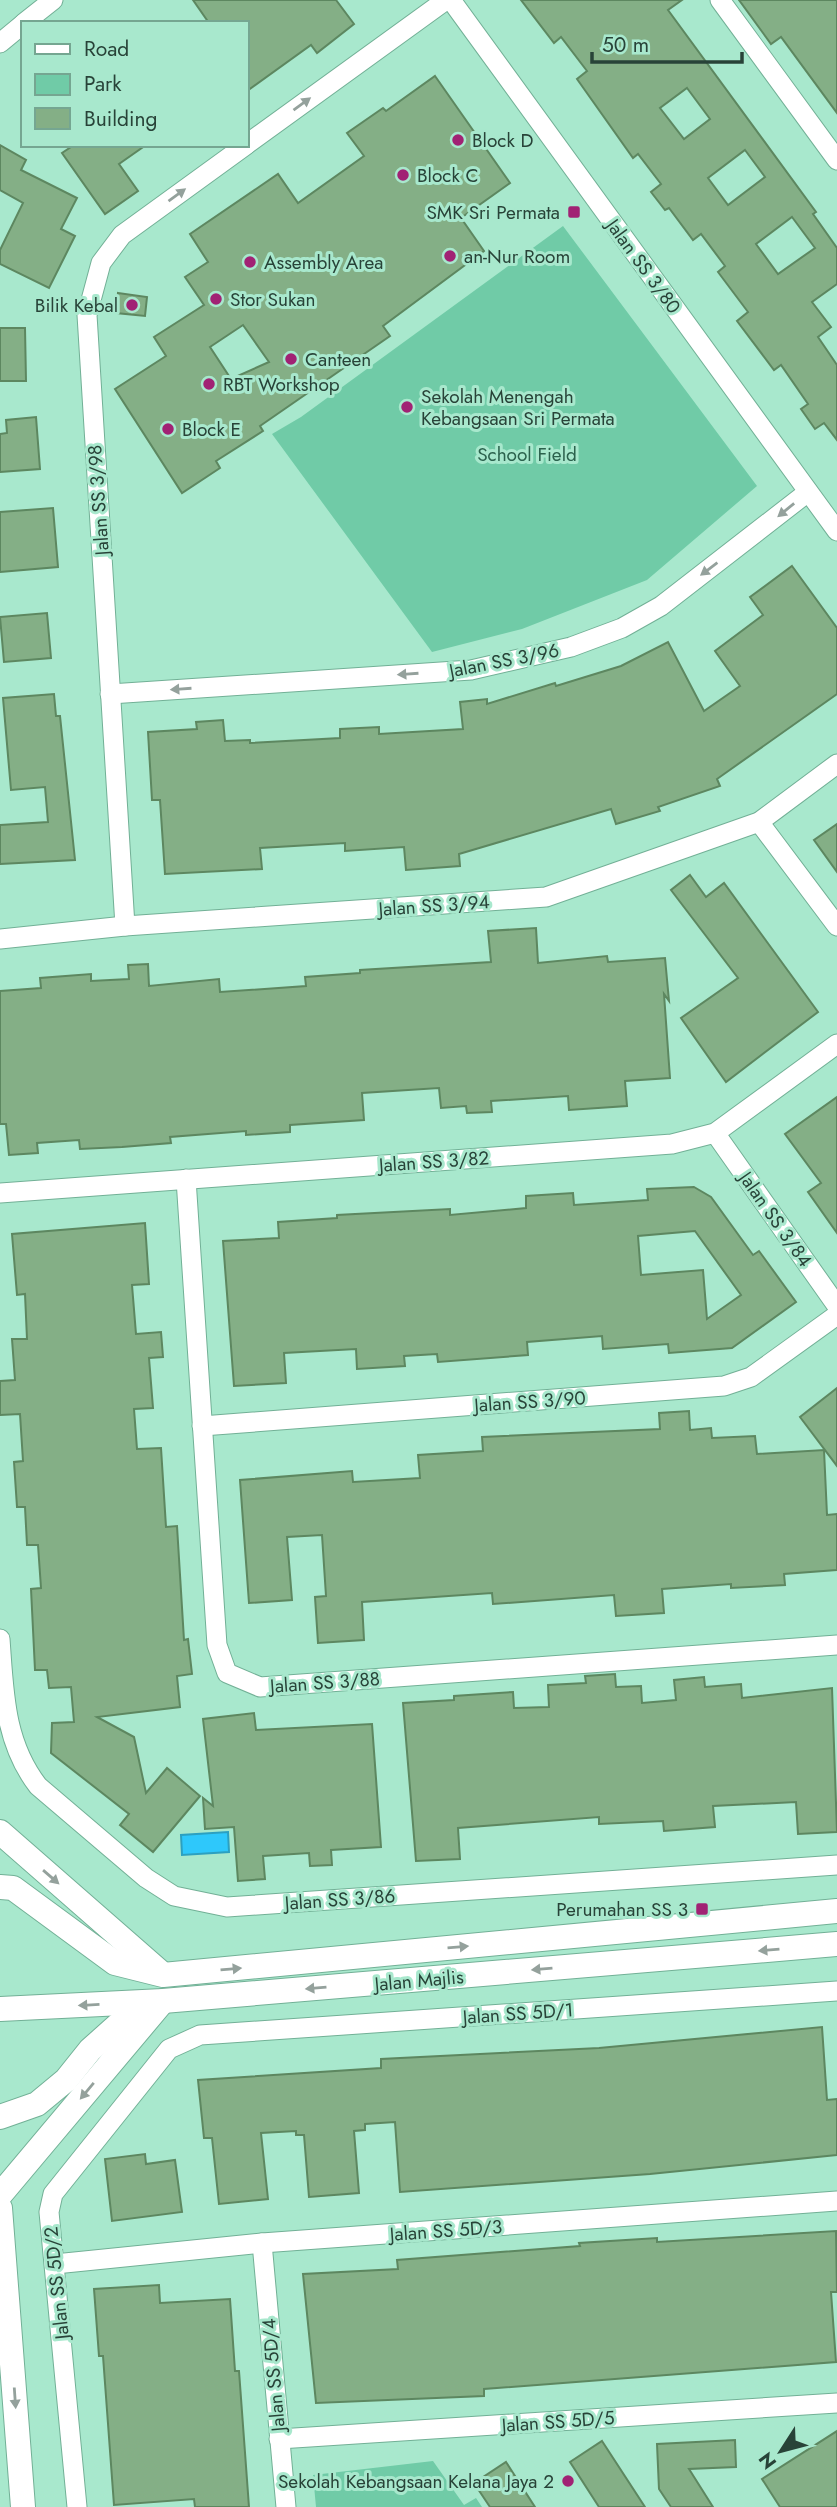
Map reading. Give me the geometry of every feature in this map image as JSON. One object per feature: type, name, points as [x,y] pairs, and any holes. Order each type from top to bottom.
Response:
[{"type":"main road","points":[[0,1832],[163,1975]]},
{"type":"main road","name":"Jalan Majlis","points":[[0,1887],[13,1888],[115,1963],[163,1975],[837,1911]]},
{"type":"main road","name":"Jalan Majlis","points":[[0,2009],[163,2001],[837,1944]]},
{"type":"main road","points":[[0,2117],[37,2104],[66,2080],[90,2050],[118,2025],[163,2001]]},
{"type":"main road","points":[[0,2195],[163,2001]]},
{"type":"main road","points":[[0,2208],[23,2507]]},
{"type":"street","points":[[27,21],[53,0]]},
{"type":"street","name":"Jalan SS 3/98","points":[[248,144],[449,0]]},
{"type":"street","name":"Jalan SS 3/80","points":[[449,0],[837,531]]},
{"type":"street","points":[[720,0],[837,160]]},
{"type":"street","points":[[0,43],[21,26]]},
{"type":"street","name":"Jalan SS 3/98","points":[[125,926],[87,315],[102,263],[122,235],[243,147]]},
{"type":"street","name":"Jalan SS 3/96","points":[[110,694],[471,670],[571,647],[622,628],[661,606],[808,492]]},
{"type":"street","name":"Jalan SS 3/94","points":[[0,939],[125,926],[546,897],[759,822],[837,764]]},
{"type":"street","points":[[759,822],[837,926]]},
{"type":"street","name":"Jalan SS 3/82","points":[[0,1193],[672,1144],[715,1133],[837,1044]]},
{"type":"street","name":"Jalan SS 3/84","points":[[715,1133],[837,1306]]},
{"type":"street","name":"Jalan SS 3/88","points":[[187,1179],[218,1644],[227,1673],[260,1687],[837,1645]]},
{"type":"street","name":"Jalan SS 3/90","points":[[202,1426],[724,1386],[751,1377],[837,1315]]},
{"type":"street","name":"Jalan SS 3/86","points":[[0,1639],[6,1715],[24,1768],[38,1786],[146,1878],[174,1896],[227,1907],[837,1865]]},
{"type":"street","name":"Jalan SS 5D/1","points":[[200,2035],[837,1991]]},
{"type":"street","name":"Jalan SS 5D/2","points":[[77,2507],[49,2212],[53,2194],[169,2049],[200,2035]]},
{"type":"street","name":"Jalan SS 5D/3","points":[[55,2264],[262,2243],[837,2201]]},
{"type":"street","name":"Jalan SS 5D/4","points":[[262,2243],[286,2507]]},
{"type":"street","name":"Jalan SS 5D/5","points":[[279,2439],[837,2403]]},
{"type":"green space","name":"School Field","points":[[563,226],[757,486],[647,580],[522,629],[432,652],[272,434],[301,417]]},
{"type":"green space","points":[[433,2461],[464,2505],[476,2498],[482,2507],[316,2507],[313,2475]]},
{"type":"water","points":[[228,1832],[229,1852],[182,1855],[181,1835]]},
{"type":"building","points":[[193,0],[336,0],[354,24],[317,53],[311,45],[248,90],[248,21],[208,21]]},
{"type":"building","points":[[521,0],[682,0],[668,10],[816,212],[813,214],[837,248],[837,284],[812,302],[831,327],[818,337],[837,365],[837,440],[824,423],[815,429],[801,409],[808,404],[781,365],[774,370],[737,321],[748,312],[718,272],[725,266],[701,234],[693,240],[669,208],[665,210],[651,192],[661,184],[638,154],[633,158],[577,79],[587,71],[561,37],[554,43]],"holes":[[[687,88],[710,119],[684,139],[660,108]],[[745,150],[765,177],[728,205],[708,178]],[[792,217],[815,248],[778,274],[756,244]]]},
{"type":"building","points":[[739,0],[837,0],[837,113],[781,37],[771,44]]},
{"type":"building","points":[[435,76],[510,183],[461,218],[484,251],[383,326],[390,336],[260,426],[263,431],[216,461],[220,468],[182,493],[115,389],[166,356],[154,337],[204,305],[185,277],[208,262],[190,234],[278,174],[298,203],[364,156],[347,133],[383,108],[386,111]],"holes":[[[243,325],[269,362],[231,379],[210,347]]]},
{"type":"building","points":[[0,145],[26,160],[21,170],[77,198],[61,229],[75,236],[49,288],[0,264],[0,250],[23,203],[0,190]]},
{"type":"building","points":[[71,147],[143,147],[119,164],[138,191],[105,214],[62,153]]},
{"type":"building","name":"Bilik Kebal","points":[[118,293],[147,297],[145,316],[116,313]]},
{"type":"building","points":[[0,328],[25,328],[26,381],[0,381]]},
{"type":"building","points":[[36,417],[40,469],[0,472],[0,434],[7,433],[6,420]]},
{"type":"building","points":[[53,508],[58,567],[0,572],[0,512]]},
{"type":"building","points":[[792,566],[837,628],[837,694],[717,779],[720,786],[658,807],[660,811],[616,824],[611,809],[459,854],[460,866],[406,870],[404,847],[345,851],[345,843],[260,848],[262,869],[165,874],[160,800],[152,800],[148,732],[197,729],[196,722],[223,720],[225,741],[250,740],[250,743],[340,738],[340,729],[379,727],[379,734],[463,729],[460,702],[487,699],[487,704],[555,683],[556,686],[621,666],[668,642],[704,711],[740,686],[715,651],[763,615],[750,597]]},
{"type":"building","points":[[47,613],[51,658],[4,662],[0,617]]},
{"type":"building","points":[[54,694],[56,716],[60,716],[75,860],[0,864],[0,825],[48,822],[45,787],[11,790],[3,698]]},
{"type":"building","points":[[837,824],[837,872],[814,840]]},
{"type":"building","points":[[690,875],[706,897],[724,883],[818,1012],[726,1082],[681,1018],[738,978],[671,890]]},
{"type":"building","points":[[536,928],[538,963],[607,956],[608,962],[665,958],[669,1001],[664,994],[670,1078],[625,1081],[627,1106],[569,1110],[568,1096],[491,1101],[492,1112],[467,1113],[466,1106],[441,1108],[439,1088],[362,1093],[364,1120],[290,1125],[290,1132],[246,1135],[246,1131],[170,1137],[171,1143],[122,1147],[80,1149],[79,1140],[37,1143],[38,1153],[9,1155],[6,1124],[0,1124],[0,991],[41,988],[40,978],[91,974],[91,981],[129,979],[128,965],[148,964],[149,986],[219,979],[220,992],[306,986],[305,977],[360,973],[360,970],[491,962],[488,931]]},
{"type":"building","points":[[837,1097],[837,1233],[808,1192],[821,1183],[785,1134]]},
{"type":"building","points":[[694,1187],[711,1197],[753,1255],[759,1251],[796,1302],[732,1348],[669,1353],[668,1344],[603,1349],[602,1336],[527,1342],[528,1355],[438,1362],[437,1354],[404,1356],[405,1366],[357,1369],[356,1349],[284,1353],[286,1383],[234,1386],[223,1241],[279,1238],[278,1222],[337,1218],[337,1215],[450,1209],[450,1215],[526,1208],[526,1196],[573,1193],[574,1205],[648,1200],[647,1189]],"holes":[[[695,1231],[741,1295],[707,1319],[703,1270],[641,1275],[638,1236]]]},
{"type":"building","points":[[145,1223],[149,1284],[132,1285],[136,1334],[161,1332],[163,1357],[149,1358],[153,1408],[134,1409],[137,1449],[161,1448],[166,1527],[177,1526],[184,1640],[188,1639],[192,1674],[177,1676],[180,1707],[97,1717],[134,1737],[146,1793],[167,1768],[200,1796],[153,1852],[120,1825],[129,1814],[51,1753],[52,1723],[74,1722],[71,1687],[49,1688],[47,1670],[35,1670],[31,1589],[41,1588],[38,1545],[27,1545],[25,1507],[17,1507],[14,1462],[23,1461],[20,1414],[0,1415],[0,1381],[15,1380],[12,1339],[27,1339],[25,1294],[17,1295],[12,1234]]},
{"type":"building","points":[[837,1388],[837,1466],[800,1417]]},
{"type":"building","points":[[689,1411],[690,1430],[711,1428],[712,1438],[755,1436],[757,1454],[824,1450],[827,1515],[837,1514],[837,1570],[784,1574],[785,1585],[731,1588],[731,1584],[662,1589],[664,1613],[616,1616],[614,1595],[493,1604],[492,1593],[362,1602],[364,1640],[318,1643],[315,1597],[326,1596],[322,1535],[287,1537],[292,1600],[249,1603],[240,1480],[352,1471],[353,1482],[420,1478],[418,1455],[483,1451],[482,1437],[660,1429],[659,1413]]},
{"type":"building","points":[[615,1674],[616,1687],[641,1686],[642,1703],[676,1700],[674,1680],[704,1677],[705,1687],[741,1684],[742,1698],[832,1688],[837,1832],[798,1834],[796,1802],[713,1806],[715,1827],[664,1831],[663,1821],[599,1824],[599,1817],[458,1828],[460,1859],[416,1861],[403,1703],[513,1692],[514,1708],[549,1707],[548,1685],[586,1683],[585,1676]]},
{"type":"building","points":[[254,1713],[256,1730],[372,1724],[381,1847],[331,1850],[332,1865],[310,1866],[309,1853],[263,1856],[265,1879],[238,1881],[234,1827],[205,1829],[203,1798],[213,1806],[203,1719]]},
{"type":"building","points":[[822,2027],[827,2100],[837,2099],[837,2155],[650,2174],[400,2192],[395,2122],[365,2124],[365,2130],[354,2131],[359,2193],[309,2197],[304,2135],[296,2135],[296,2131],[261,2133],[268,2199],[219,2204],[212,2138],[204,2138],[198,2080],[381,2068],[381,2059],[599,2048]]},
{"type":"building","points":[[145,2154],[146,2164],[175,2160],[182,2212],[112,2221],[105,2159]]},
{"type":"building","points":[[836,2231],[837,2292],[831,2292],[836,2362],[484,2389],[484,2396],[316,2403],[303,2274],[398,2269],[397,2260],[580,2246],[579,2243],[657,2238],[657,2242]]},
{"type":"building","points":[[159,2285],[160,2303],[230,2299],[235,2371],[239,2371],[249,2507],[195,2507],[194,2499],[114,2505],[103,2356],[99,2356],[94,2289]]},
{"type":"building","points":[[837,2431],[837,2507],[780,2507],[762,2479]]},
{"type":"building","points":[[735,2440],[736,2467],[689,2469],[713,2507],[671,2507],[659,2489],[657,2444]]},
{"type":"building","points":[[602,2441],[645,2507],[599,2507],[570,2462]]},
{"type":"building","points":[[506,2462],[535,2507],[490,2507],[474,2483]]},
{"type":"place","name":"Block D","points":[[458,140]]},
{"type":"place","name":"Block C","points":[[403,175]]},
{"type":"place","name":"SMK Sri Permata","points":[[574,212]]},
{"type":"place","name":"an-Nur Room","points":[[450,256]]},
{"type":"place","name":"Assembly Area","points":[[250,262]]},
{"type":"place","name":"Stor Sukan","points":[[216,299]]},
{"type":"place","name":"Bilik Kebal","points":[[132,305]]},
{"type":"place","name":"Canteen","points":[[291,359]]},
{"type":"place","name":"RBT Workshop","points":[[209,384]]},
{"type":"place","name":"Sekolah Menengah Kebangsaan Sri Permata","points":[[407,407]]},
{"type":"place","name":"Block E","points":[[168,429]]},
{"type":"place","name":"Perumahan SS 3","points":[[702,1909]]},
{"type":"place","name":"Sekolah Kebangsaan Kelana Jaya 2","points":[[568,2481]]}]
